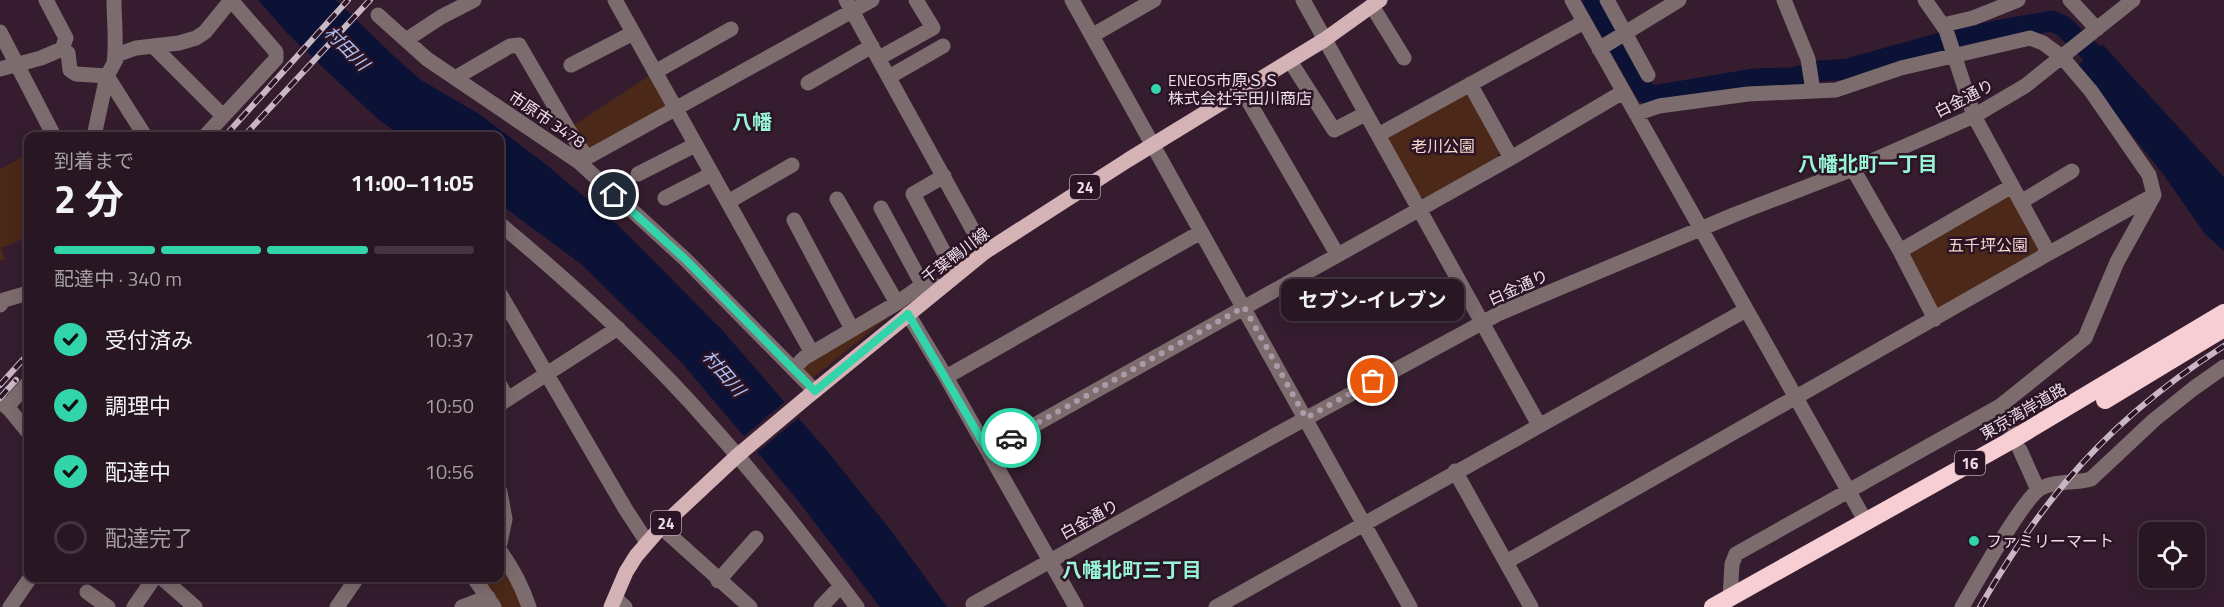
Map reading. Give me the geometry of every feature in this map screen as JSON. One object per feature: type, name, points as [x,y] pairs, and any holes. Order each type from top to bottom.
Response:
[{"type":"highway","name":"東京湾岸道路","points":[[1734,602],[1866,522],[2017,444],[2224,313]]},
{"type":"highway","name":"東京湾岸道路","points":[[1713,607],[1734,602],[2224,328]]},
{"type":"main road","name":"千葉鴨川線","points":[[617,604],[626,572],[647,542],[661,527],[902,309],[942,287],[985,252],[1154,144],[1324,40],[1376,3]]},
{"type":"street","points":[[46,0],[66,38],[62,49]]},
{"type":"street","points":[[95,132],[116,45],[114,0]]},
{"type":"street","points":[[110,70],[119,54],[136,48],[179,43],[196,38],[205,32],[231,0],[276,52],[276,59],[209,132]]},
{"type":"street","points":[[406,40],[441,17],[474,0]]},
{"type":"street","points":[[615,0],[812,353]]},
{"type":"street","points":[[455,78],[510,46],[519,45],[568,129],[583,160],[675,110],[849,5],[872,0]]},
{"type":"street","points":[[808,83],[933,28],[916,0]]},
{"type":"street","points":[[1072,0],[1410,607]]},
{"type":"street","points":[[1093,35],[1154,0]]},
{"type":"street","points":[[1303,0],[1539,425]]},
{"type":"street","points":[[1572,0],[1866,522]]},
{"type":"street","points":[[1607,0],[1648,75]]},
{"type":"street","points":[[1599,49],[1679,0]]},
{"type":"street","points":[[1784,0],[1808,59],[1813,91]]},
{"type":"street","points":[[1925,0],[1944,28],[1974,116],[2046,248],[2044,256]]},
{"type":"street","points":[[1944,28],[2019,0]]},
{"type":"street","points":[[2070,0],[2097,29],[2133,0]]},
{"type":"street","points":[[1376,3],[1404,58]]},
{"type":"street","points":[[849,5],[985,252]]},
{"type":"street","name":"市原市 3478","points":[[378,15],[427,59],[583,160],[793,369],[810,394]]},
{"type":"street","points":[[1377,135],[1584,22]]},
{"type":"street","points":[[655,72],[731,29]]},
{"type":"street","name":"白金通り","points":[[973,604],[1481,323],[1551,291],[1854,169],[1974,116],[2025,86],[2097,29]]},
{"type":"street","points":[[0,32],[52,132]]},
{"type":"street","points":[[572,65],[633,33]]},
{"type":"street","points":[[1636,114],[1659,106],[1748,94],[1836,90],[1953,52],[2030,39],[2043,43],[2062,57],[2091,91],[2149,175],[2154,195],[2117,262],[2085,338],[2000,406],[1736,554],[1732,564],[1734,602]]},
{"type":"street","points":[[153,46],[223,116]]},
{"type":"street","points":[[889,77],[943,46]]},
{"type":"street","points":[[0,69],[62,49]]},
{"type":"street","points":[[62,49],[68,53],[68,65],[76,74],[110,70]]},
{"type":"street","points":[[1290,61],[1334,130],[1365,114]]},
{"type":"street","points":[[110,70],[143,132]]},
{"type":"street","points":[[1470,84],[1511,158]]},
{"type":"street","points":[[1242,90],[1336,254]]},
{"type":"street","points":[[988,451],[1511,158],[1623,92]]},
{"type":"street","points":[[638,174],[695,145]]},
{"type":"street","points":[[728,202],[792,165]]},
{"type":"street","points":[[1854,169],[1935,319]]},
{"type":"street","points":[[2021,202],[2072,171]]},
{"type":"street","points":[[665,198],[712,174]]},
{"type":"street","points":[[944,176],[913,194],[956,275]]},
{"type":"street","points":[[1900,251],[2012,186]]},
{"type":"street","points":[[1506,562],[2154,195]]},
{"type":"street","points":[[837,199],[902,309],[946,377],[1076,607]]},
{"type":"street","points":[[881,208],[921,282],[926,286]]},
{"type":"street","points":[[794,220],[852,329]]},
{"type":"street","points":[[504,227],[618,328],[708,421],[739,455],[857,607]]},
{"type":"street","points":[[946,377],[1201,232]]},
{"type":"street","points":[[793,369],[812,353],[852,329],[902,309],[918,288],[942,287]]},
{"type":"street","points":[[0,305],[4,300],[24,294]]},
{"type":"street","points":[[504,301],[546,376],[647,542]]},
{"type":"street","points":[[1216,607],[1455,471],[1746,310]]},
{"type":"street","points":[[504,400],[546,376],[618,328]]},
{"type":"street","points":[[1962,607],[2008,532],[2038,490],[2051,484],[2091,479],[2171,405],[2224,368]]},
{"type":"street","points":[[24,387],[4,405],[24,428]]},
{"type":"street","points":[[2000,406],[2038,490]]},
{"type":"street","points":[[1455,471],[1532,607]]},
{"type":"street","points":[[661,527],[718,581],[750,607]]},
{"type":"street","points":[[718,581],[756,538]]},
{"type":"street","points":[[504,556],[523,590],[529,607]]},
{"type":"street","points":[[10,607],[27,582]]},
{"type":"street","points":[[134,607],[151,582]]},
{"type":"street","points":[[167,582],[195,607]]},
{"type":"street","points":[[337,607],[354,582]]},
{"type":"street","points":[[462,607],[491,602],[477,582]]},
{"type":"street","points":[[87,592],[108,607]]},
{"type":"street","points":[[821,607],[835,592]]},
{"type":"green space","points":[[655,72],[675,110],[587,158],[568,129]]},
{"type":"green space","name":"老川公園","points":[[1460,94],[1471,97],[1500,149],[1497,158],[1427,198],[1416,195],[1387,143],[1392,133]]},
{"type":"green space","points":[[24,156],[24,239],[1,248],[5,260],[0,261],[0,169]]},
{"type":"green space","name":"五千坪公園","points":[[2006,195],[2013,197],[2041,247],[2039,257],[1945,310],[1936,308],[1909,259],[1911,250]]},
{"type":"green space","points":[[892,314],[810,380],[802,368],[809,362]]},
{"type":"green space","points":[[504,562],[526,607],[500,607],[485,582],[504,582]]},
{"type":"water","name":"村田川","points":[[258,0],[336,0],[421,80],[479,114],[503,132],[396,132],[379,120],[288,34]]},
{"type":"water","points":[[2103,45],[2224,177],[2224,251],[2205,234],[2163,174],[2077,66]]},
{"type":"water","name":"村田川","points":[[504,133],[548,166],[621,228],[723,331],[828,452],[889,528],[947,607],[880,607],[795,497],[682,363],[581,264],[504,207]]},
{"type":"pier","points":[[787,400],[801,416],[755,454],[742,438]]},
{"type":"waterway","points":[[1593,0],[1646,93],[1653,96],[1753,79],[1793,78],[1820,71],[1847,69],[1962,37],[2052,21],[2063,26],[2097,58]]},
{"type":"railway","points":[[229,132],[348,0]]},
{"type":"railway","points":[[248,132],[370,0]]},
{"type":"railway","points":[[1980,607],[2009,559],[2053,497],[2082,463],[2139,408],[2224,346]]},
{"type":"railway","points":[[0,385],[24,358]]},
{"type":"railway","points":[[0,398],[16,380]]},
{"type":"way so far","points":[[1011,438],[1244,307],[1306,418],[1373,381]]},
{"type":"place","name":"ENEOS市原ＳＳ 株式会社宇田川商店","points":[[1156,89]]},
{"type":"place","name":"セブン-イレブン","points":[[1373,381]]},
{"type":"place","name":"ファミリーマート","points":[[1974,541]]},
{"type":"district","name":"八幡","points":[[752,121]]},
{"type":"district","name":"八幡北町一丁目","points":[[1868,163]]},
{"type":"district","name":"八幡北町三丁目","points":[[1132,569]]},
{"type":"route","points":[[614,195],[685,259],[815,391],[908,314],[988,451],[1011,438]]}]
